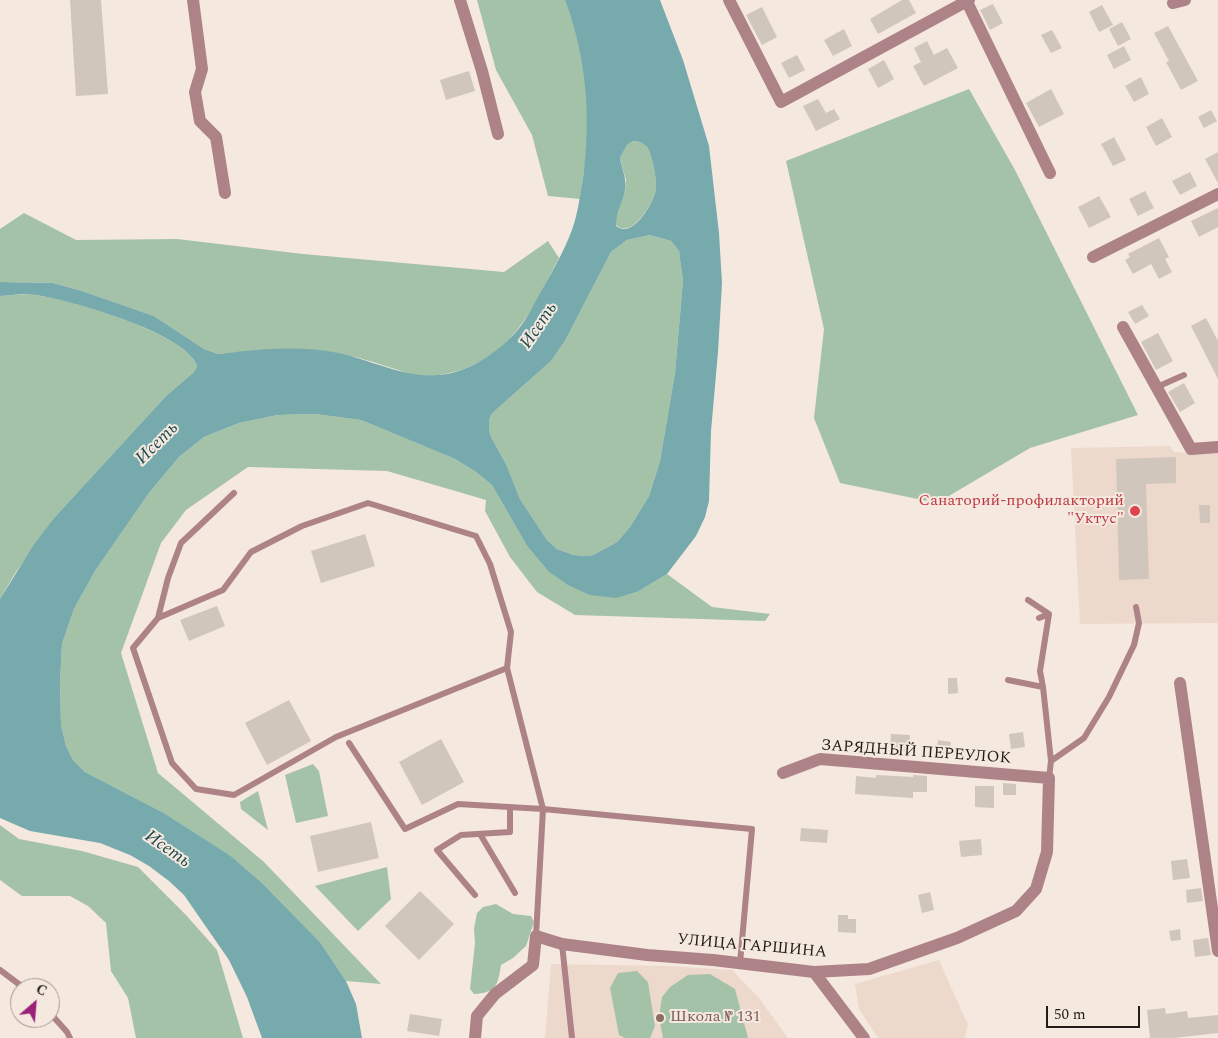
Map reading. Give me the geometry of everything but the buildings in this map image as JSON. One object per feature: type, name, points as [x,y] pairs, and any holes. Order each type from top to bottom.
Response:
[{"type":"street","points":[[193,0],[202,69],[195,92],[200,121],[216,138],[225,194]]},
{"type":"street","points":[[460,0],[482,71],[498,134]]},
{"type":"street","points":[[729,0],[781,102],[967,0],[1050,173]]},
{"type":"street","points":[[1092,257],[1218,194]]},
{"type":"street","points":[[1123,327],[1191,449],[1218,447]]},
{"type":"street","points":[[1180,683],[1218,951]]},
{"type":"street","name":"ЗАРЯДНЫЙ ПЕРЕУЛОК","points":[[782,773],[820,759],[1049,778]]},
{"type":"street","name":"УЛИЦА ГАРШИНА","points":[[536,936],[562,944],[647,955],[814,972],[869,969],[957,938],[1016,911],[1036,889],[1047,852],[1049,778]]},
{"type":"street","points":[[475,1038],[477,1016],[495,994],[533,965],[536,936]]},
{"type":"street","points":[[814,972],[864,1038]]},
{"type":"lane","points":[[1157,387],[1184,375]]},
{"type":"lane","points":[[234,493],[181,543],[168,578],[158,618],[133,648],[172,763],[196,789],[234,795],[336,737],[507,668]]},
{"type":"lane","points":[[158,618],[223,590],[251,552],[302,526],[368,503],[476,536],[490,564],[512,632],[507,668],[542,809],[536,936]]},
{"type":"lane","points":[[1028,600],[1049,614]]},
{"type":"lane","points":[[1052,761],[1084,738],[1109,697],[1134,645],[1139,623],[1136,607]]},
{"type":"lane","points":[[1038,618],[1049,614]]},
{"type":"lane","points":[[1049,614],[1040,671],[1052,761],[1049,778]]},
{"type":"lane","points":[[1008,680],[1043,687]]},
{"type":"lane","points":[[349,743],[405,829],[458,804],[542,809],[752,829],[740,963]]},
{"type":"lane","points":[[475,895],[437,850],[462,835],[510,832],[510,807]]},
{"type":"lane","points":[[480,834],[515,893]]},
{"type":"lane","points":[[562,944],[572,1038]]},
{"type":"lane","points":[[0,970],[11,978]]},
{"type":"lane","points":[[60,1024],[70,1038]]},
{"type":"shaded area","points":[[1170,446],[1174,452],[1218,453],[1218,623],[1080,624],[1071,448]]},
{"type":"shaded area","points":[[939,960],[968,1025],[965,1038],[878,1038],[859,1009],[855,984]]},
{"type":"shaded area","name":"Школа № 131","points":[[551,964],[667,966],[732,970],[759,998],[788,1038],[545,1038]]},
{"type":"green space","points":[[477,0],[565,0],[580,47],[588,97],[585,165],[580,199],[548,196],[532,135],[496,70]]},
{"type":"green space","points":[[969,89],[1015,170],[1138,415],[1030,448],[937,503],[840,483],[814,418],[824,329],[786,161]]},
{"type":"green space","points":[[633,141],[642,143],[649,150],[654,167],[656,189],[647,210],[641,218],[629,228],[622,228],[616,225],[626,180],[620,158],[627,145]]},
{"type":"green space","points":[[24,213],[76,240],[177,239],[303,254],[504,272],[548,241],[559,258],[540,295],[523,322],[497,350],[459,371],[431,376],[417,375],[343,354],[321,351],[277,349],[218,354],[204,349],[154,316],[82,291],[53,283],[0,282],[0,229]]},
{"type":"green space","points":[[650,235],[671,241],[679,251],[683,280],[675,373],[660,461],[649,496],[630,527],[617,542],[593,555],[574,555],[557,549],[547,540],[520,499],[506,464],[491,437],[489,421],[491,415],[498,408],[551,361],[565,341],[611,252],[627,240]]},
{"type":"green space","points":[[31,295],[50,298],[97,310],[124,320],[150,330],[172,342],[189,354],[197,366],[194,372],[166,396],[54,518],[14,575],[0,599],[0,296]]},
{"type":"green space","points":[[315,414],[361,420],[455,459],[476,472],[492,485],[527,546],[548,571],[639,591],[667,574],[712,607],[770,614],[765,621],[575,615],[537,592],[510,557],[485,511],[486,500],[387,471],[248,467],[186,510],[161,543],[121,653],[158,773],[264,862],[381,984],[346,981],[320,942],[261,882],[231,856],[164,813],[85,772],[73,760],[66,746],[61,725],[60,682],[62,644],[74,609],[95,571],[149,493],[179,457],[204,437],[239,423],[278,415]]},
{"type":"green space","points":[[313,764],[319,771],[328,816],[296,823],[285,775]]},
{"type":"green space","points":[[258,791],[268,830],[241,809],[240,802]]},
{"type":"green space","points":[[0,825],[19,839],[82,851],[138,867],[186,915],[217,950],[243,1038],[136,1038],[128,998],[111,971],[106,923],[88,906],[70,896],[22,896],[0,880]]},
{"type":"green space","points":[[387,867],[391,899],[358,931],[315,886]]},
{"type":"green space","points":[[496,904],[513,914],[531,916],[534,922],[526,946],[513,958],[501,965],[495,987],[487,992],[474,994],[470,989],[475,943],[474,929],[477,913],[483,907]]},
{"type":"green space","points":[[637,971],[648,982],[655,1026],[650,1038],[625,1038],[619,1035],[610,988],[618,973]]},
{"type":"green space","points":[[710,974],[735,989],[748,1038],[663,1038],[659,1017],[662,997],[670,987],[688,975]]},
{"type":"water","name":"Исеть","points":[[565,0],[660,0],[683,60],[709,146],[719,233],[722,283],[711,431],[709,501],[705,517],[696,536],[667,574],[639,591],[616,598],[590,595],[568,585],[548,571],[527,546],[492,485],[455,459],[361,420],[315,414],[278,415],[239,423],[204,437],[179,457],[149,493],[95,571],[74,609],[62,644],[60,682],[61,725],[66,746],[73,760],[85,772],[164,813],[231,856],[261,882],[320,942],[346,981],[356,1004],[362,1038],[262,1038],[247,997],[229,960],[184,895],[169,881],[130,855],[100,843],[30,831],[0,818],[0,599],[33,546],[54,518],[166,396],[194,372],[197,366],[188,354],[172,342],[150,330],[98,311],[51,298],[26,294],[0,296],[0,282],[53,283],[82,291],[154,316],[204,349],[218,354],[278,349],[309,349],[339,353],[400,371],[425,375],[449,374],[470,366],[500,347],[522,324],[560,256],[574,224],[583,178],[587,111],[582,66]],"holes":[[[633,141],[642,143],[649,150],[654,167],[656,189],[642,218],[636,224],[623,229],[616,226],[625,186],[620,158],[627,145]],[[650,235],[671,241],[679,251],[683,280],[675,373],[660,461],[649,496],[630,527],[617,542],[593,555],[574,555],[557,549],[547,540],[520,499],[506,464],[491,437],[489,421],[491,415],[498,408],[551,361],[565,341],[611,252],[627,240]]]},
{"type":"place","name":"Санаторий-профилакторий \"Уктус\"","points":[[1135,511]]},
{"type":"place","name":"Школа № 131","points":[[660,1018]]}]
